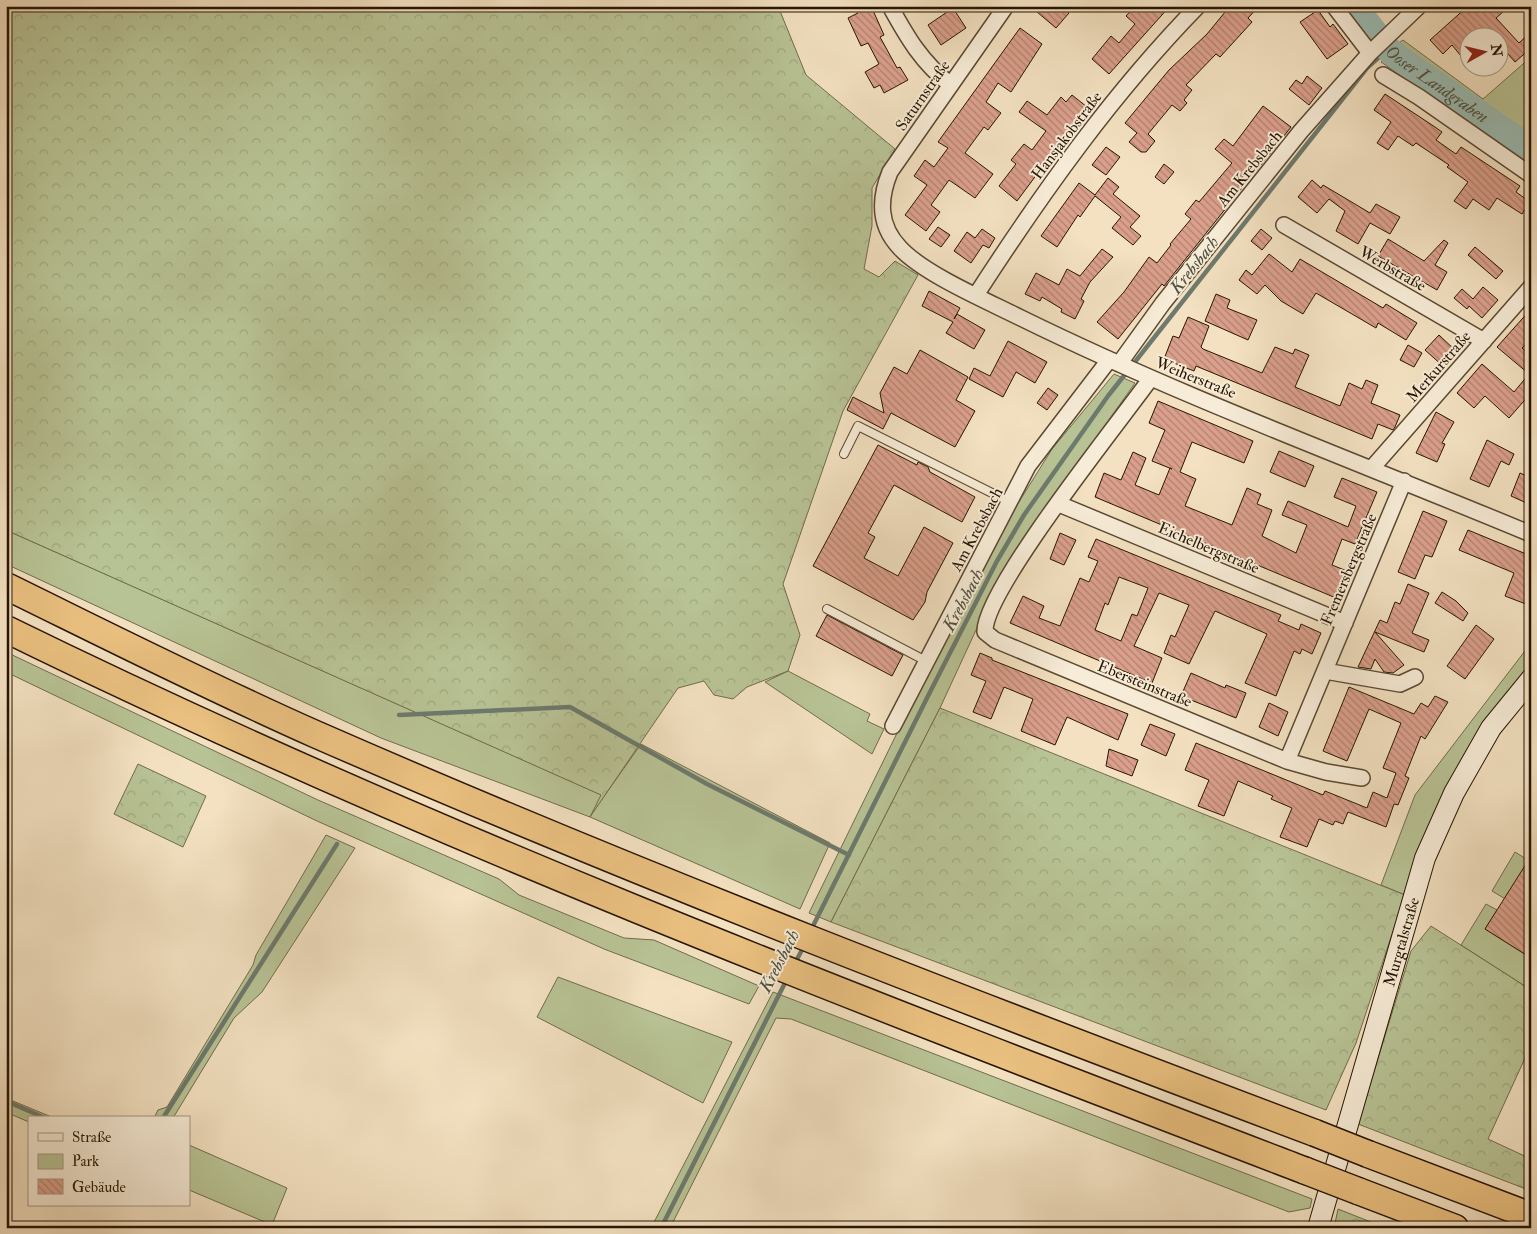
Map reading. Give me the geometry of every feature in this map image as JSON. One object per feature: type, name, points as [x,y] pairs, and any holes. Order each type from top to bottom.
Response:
[{"type":"highway","points":[[6,586],[312,732],[548,833],[823,944],[1531,1216]]},
{"type":"highway","points":[[6,629],[297,767],[584,889],[754,957],[1455,1228]]},
{"type":"main road","name":"Murgtalstraße","points":[[1318,1228],[1425,858],[1454,792],[1491,728],[1531,679]]},
{"type":"street","points":[[890,6],[919,56],[935,73],[951,85]]},
{"type":"street","name":"Saturnstraße","points":[[882,209],[882,190],[890,172],[1006,6]]},
{"type":"street","name":"Hansjakobstraße","points":[[976,295],[1019,228],[1070,156],[1127,85],[1198,6]]},
{"type":"street","points":[[1334,6],[1374,49]]},
{"type":"street","name":"Am Krebsbach","points":[[893,726],[1028,466],[1043,444],[1122,365],[1163,303],[1256,187],[1374,49],[1392,34],[1419,6]]},
{"type":"street","points":[[1383,75],[1427,102],[1531,175]]},
{"type":"street","name":"Weiherstraße","points":[[882,209],[886,226],[901,249],[923,267],[976,295],[1151,378],[1531,534]]},
{"type":"street","name":"Werbstraße","points":[[1284,225],[1484,341]]},
{"type":"street","name":"Merkurstraße","points":[[1372,468],[1531,287]]},
{"type":"street","points":[[1059,504],[1151,378]]},
{"type":"street","name":"Fremersbergstraße","points":[[1287,761],[1404,482]]},
{"type":"street","name":"Eichelbergstraße","points":[[1059,504],[1345,623]]},
{"type":"street","name":"Ebersteinstraße","points":[[1059,504],[1020,556],[997,599],[985,624],[985,632],[989,637],[1287,761]]},
{"type":"street","points":[[1325,671],[1400,684],[1415,677]]},
{"type":"street","points":[[1287,761],[1326,772],[1362,778]]},
{"type":"lane","points":[[844,454],[858,426],[1010,502]]},
{"type":"lane","points":[[827,609],[926,661]]},
{"type":"green space","points":[[6,6],[778,6],[806,75],[895,149],[872,188],[872,226],[864,269],[879,277],[895,261],[918,275],[843,411],[783,584],[800,635],[788,671],[747,687],[733,699],[714,695],[704,681],[678,688],[590,817],[601,795],[6,530]]},
{"type":"green space","points":[[1345,6],[1369,6],[1385,26],[1371,40]]},
{"type":"green space","points":[[1403,40],[1483,99],[1507,78],[1510,78],[1510,75],[1531,57],[1531,143],[1442,84],[1393,47]]},
{"type":"green space","points":[[1386,57],[1393,59],[1450,103],[1531,157],[1531,166],[1381,62]]},
{"type":"green space","points":[[1114,374],[1135,383],[1006,565],[940,708],[831,922],[809,913],[899,729],[1017,505],[1052,449]]},
{"type":"green space","points":[[6,530],[602,795],[593,812],[641,744],[830,843],[800,909],[590,817],[381,738],[6,564]]},
{"type":"green space","points":[[1531,643],[1531,668],[1499,708],[1405,895],[1381,885],[1415,795]]},
{"type":"green space","points":[[6,652],[318,800],[499,879],[519,895],[624,938],[654,940],[759,986],[749,1004],[604,949],[317,821],[6,672]]},
{"type":"green space","points":[[788,671],[870,714],[867,721],[884,729],[872,754],[765,682]]},
{"type":"green space","points":[[940,708],[1405,895],[1356,1043],[1326,1110],[831,922]]},
{"type":"green space","points":[[138,764],[206,796],[183,847],[114,814]]},
{"type":"green space","points":[[326,835],[355,848],[262,992],[234,1018],[174,1116],[155,1116],[158,1110],[167,1107],[253,965],[256,955]]},
{"type":"green space","points":[[1515,852],[1531,862],[1512,903],[1492,891]]},
{"type":"green space","points":[[1486,904],[1497,910],[1485,929],[1531,958],[1531,990],[1461,945]]},
{"type":"green space","points":[[1431,926],[1531,990],[1531,1045],[1488,1139],[1531,1159],[1531,1191],[1358,1124],[1411,951]]},
{"type":"green space","points":[[558,977],[732,1042],[703,1103],[537,1017]]},
{"type":"green space","points":[[773,992],[1312,1199],[1310,1208],[1289,1212],[791,1019],[776,1018],[670,1228],[651,1228]]},
{"type":"green space","points":[[13,1101],[49,1116],[28,1116],[28,1122],[8,1113]]},
{"type":"green space","points":[[190,1145],[287,1188],[272,1225],[190,1190]]},
{"type":"green space","points":[[1338,1209],[1386,1228],[1334,1228]]},
{"type":"building","points":[[855,6],[871,6],[884,35],[880,37],[897,68],[900,67],[908,80],[884,93],[880,85],[874,88],[865,72],[879,64],[868,43],[861,46],[848,18],[858,13]]},
{"type":"building","points":[[1030,6],[1061,6],[1069,13],[1056,28]]},
{"type":"building","points":[[1135,6],[1170,6],[1109,74],[1092,59],[1111,36],[1119,43],[1135,24],[1126,16]]},
{"type":"building","points":[[1230,6],[1259,6],[1248,18],[1252,22],[1220,57],[1216,54],[1186,85],[1192,90],[1184,100],[1187,103],[1180,111],[1172,105],[1148,134],[1155,141],[1146,152],[1141,152],[1129,142],[1137,133],[1125,123],[1169,70],[1207,34]]},
{"type":"building","points":[[1468,6],[1510,6],[1496,18],[1505,28],[1460,28],[1460,55],[1452,45],[1443,54],[1430,40]]},
{"type":"building","points":[[953,8],[966,28],[941,45],[928,25]]},
{"type":"building","points":[[1318,10],[1330,27],[1333,24],[1348,44],[1327,59],[1300,22]]},
{"type":"building","points":[[1020,28],[1042,44],[1011,92],[998,83],[986,102],[1001,113],[988,130],[984,127],[965,153],[993,174],[975,198],[949,180],[931,205],[940,212],[926,231],[905,215],[927,185],[914,176],[925,160],[934,167],[948,148],[938,142]]},
{"type":"building","points":[[1531,32],[1531,48],[1515,62],[1510,56],[1510,33],[1519,43]]},
{"type":"building","points":[[1307,76],[1322,88],[1309,105],[1289,89],[1296,80],[1302,84]]},
{"type":"building","points":[[1385,94],[1442,132],[1436,140],[1456,154],[1461,147],[1520,186],[1516,192],[1530,202],[1522,214],[1497,198],[1489,210],[1473,199],[1466,209],[1454,201],[1468,182],[1447,167],[1449,165],[1416,143],[1413,146],[1398,136],[1388,150],[1377,143],[1391,122],[1374,110]]},
{"type":"building","points":[[1072,95],[1087,107],[1017,201],[999,186],[1016,164],[1011,160],[1024,144],[1032,150],[1046,131],[1019,112],[1027,101],[1047,115],[1061,97],[1066,102]]},
{"type":"building","points":[[1263,106],[1291,127],[1257,170],[1252,165],[1237,184],[1242,188],[1164,286],[1162,284],[1118,339],[1097,322],[1124,292],[1149,257],[1157,263],[1191,219],[1185,214],[1196,200],[1199,202],[1232,163],[1215,149],[1224,139],[1233,146]]},
{"type":"building","points":[[1106,147],[1120,157],[1106,175],[1092,165]]},
{"type":"building","points":[[1164,164],[1174,172],[1164,184],[1155,177]]},
{"type":"building","points":[[1108,178],[1119,187],[1113,194],[1140,216],[1130,227],[1141,236],[1133,245],[1112,228],[1121,217],[1095,196],[1080,217],[1078,215],[1057,247],[1041,236],[1079,183],[1095,195]]},
{"type":"building","points":[[1312,180],[1321,188],[1323,185],[1370,213],[1376,204],[1400,217],[1390,234],[1370,223],[1358,244],[1336,231],[1345,211],[1329,199],[1317,213],[1298,197]]},
{"type":"building","points":[[938,227],[950,235],[941,247],[929,239]]},
{"type":"building","points":[[982,229],[995,238],[989,248],[983,245],[971,263],[954,251],[967,232],[975,238]]},
{"type":"building","points":[[1261,229],[1272,238],[1262,250],[1251,241]]},
{"type":"building","points":[[1388,239],[1424,261],[1444,240],[1448,243],[1435,265],[1447,272],[1437,290],[1378,256]]},
{"type":"building","points":[[1475,247],[1503,271],[1496,279],[1468,255]]},
{"type":"building","points":[[1102,249],[1113,257],[1090,282],[1081,299],[1084,301],[1075,319],[1061,312],[1062,309],[1042,297],[1040,301],[1025,294],[1036,273],[1059,285],[1067,269],[1080,276]]},
{"type":"building","points":[[1269,254],[1292,272],[1300,259],[1383,308],[1386,304],[1417,323],[1406,340],[1378,323],[1376,328],[1316,293],[1303,314],[1281,301],[1265,285],[1257,294],[1239,280],[1246,270],[1252,275]]},
{"type":"building","points":[[1483,287],[1498,300],[1482,318],[1469,306],[1467,309],[1454,298],[1462,289],[1473,299]]},
{"type":"building","points":[[929,291],[960,308],[954,319],[957,314],[985,330],[974,349],[946,333],[953,322],[922,306]]},
{"type":"building","points":[[1216,294],[1230,300],[1227,308],[1257,320],[1248,340],[1205,321]]},
{"type":"building","points":[[1531,309],[1531,339],[1522,348],[1531,356],[1531,393],[1509,418],[1485,396],[1474,408],[1457,393],[1482,364],[1514,392],[1529,374],[1497,347]]},
{"type":"building","points":[[1188,317],[1209,326],[1201,347],[1203,349],[1262,373],[1275,347],[1293,354],[1295,349],[1309,355],[1295,387],[1340,406],[1349,383],[1362,389],[1366,380],[1378,385],[1371,403],[1400,415],[1395,427],[1393,430],[1378,424],[1372,439],[1196,366],[1194,371],[1164,359],[1173,336],[1179,338]]},
{"type":"building","points":[[1439,335],[1456,351],[1443,366],[1425,350]]},
{"type":"building","points":[[1008,341],[1047,362],[1035,383],[1016,372],[1003,397],[969,379],[974,368],[990,376]]},
{"type":"building","points":[[1408,345],[1422,353],[1414,367],[1400,360]]},
{"type":"building","points":[[920,350],[968,377],[956,400],[975,411],[955,447],[891,413],[883,429],[847,410],[853,397],[884,413],[880,393],[894,367],[907,374]]},
{"type":"building","points":[[1048,388],[1058,395],[1047,410],[1037,403]]},
{"type":"building","points":[[1158,401],[1253,441],[1244,463],[1192,442],[1180,472],[1196,479],[1185,506],[1232,525],[1247,488],[1261,494],[1257,504],[1272,510],[1262,536],[1296,553],[1307,525],[1282,515],[1288,501],[1348,527],[1356,506],[1334,497],[1342,478],[1377,492],[1355,544],[1342,539],[1332,565],[1347,571],[1336,598],[1095,497],[1104,473],[1121,480],[1133,452],[1146,458],[1135,485],[1159,495],[1170,468],[1152,461],[1165,430],[1149,423]]},
{"type":"building","points":[[1436,412],[1454,422],[1442,443],[1445,444],[1437,462],[1416,453]]},
{"type":"building","points":[[1487,440],[1514,454],[1509,465],[1501,461],[1489,487],[1470,479]]},
{"type":"building","points":[[878,445],[917,465],[918,462],[928,467],[930,472],[975,497],[962,522],[894,485],[868,533],[875,537],[864,558],[898,576],[924,527],[953,543],[927,592],[925,602],[913,620],[813,566]]},
{"type":"building","points":[[1279,451],[1314,466],[1305,487],[1270,472]]},
{"type":"building","points":[[1520,473],[1531,478],[1531,505],[1511,496]]},
{"type":"building","points":[[1423,511],[1447,521],[1432,557],[1425,555],[1415,579],[1398,572]]},
{"type":"building","points":[[1468,530],[1531,556],[1531,606],[1505,596],[1514,573],[1459,550]]},
{"type":"building","points":[[1060,533],[1076,540],[1064,565],[1050,559]]},
{"type":"building","points":[[1096,539],[1281,615],[1278,621],[1299,630],[1301,624],[1321,633],[1312,654],[1302,649],[1300,654],[1294,651],[1276,696],[1245,683],[1267,634],[1215,611],[1189,664],[1164,653],[1171,635],[1175,637],[1189,605],[1159,593],[1134,646],[1162,658],[1152,683],[1010,623],[1023,596],[1044,606],[1039,618],[1060,626],[1080,578],[1089,582],[1098,561],[1088,557]],"holes":[[[1119,577],[1148,588],[1137,616],[1132,614],[1121,641],[1095,630],[1105,603],[1108,605]]]},
{"type":"building","points":[[1408,584],[1429,593],[1412,633],[1429,640],[1424,652],[1375,632],[1404,665],[1393,673],[1384,672],[1375,659],[1371,669],[1358,667],[1380,620],[1387,623],[1395,602],[1400,604]]},
{"type":"building","points":[[1442,592],[1456,601],[1468,613],[1463,621],[1435,603]]},
{"type":"building","points":[[827,615],[903,655],[892,676],[816,636]]},
{"type":"building","points":[[1476,625],[1494,639],[1465,679],[1447,666]]},
{"type":"building","points":[[980,653],[992,658],[992,660],[1128,714],[1118,740],[1067,717],[1055,745],[1021,731],[1033,699],[1004,687],[991,719],[973,712],[986,681],[971,675]]},
{"type":"building","points":[[1191,673],[1225,688],[1226,685],[1246,693],[1236,718],[1181,696]]},
{"type":"building","points":[[1349,687],[1414,714],[1421,703],[1428,707],[1435,696],[1448,702],[1425,739],[1421,736],[1405,776],[1409,778],[1398,805],[1394,804],[1386,827],[1348,812],[1343,824],[1335,821],[1333,825],[1319,819],[1307,847],[1280,837],[1292,808],[1271,799],[1273,796],[1238,781],[1224,816],[1198,806],[1209,780],[1185,770],[1196,743],[1323,795],[1325,791],[1367,808],[1373,792],[1387,798],[1396,773],[1383,768],[1401,723],[1369,709],[1347,761],[1323,751]]},
{"type":"building","points":[[1269,703],[1288,712],[1278,736],[1259,727]]},
{"type":"building","points":[[1150,724],[1175,734],[1166,756],[1141,745]]},
{"type":"building","points":[[1109,749],[1138,760],[1132,776],[1106,766]]},
{"type":"building","points":[[1531,856],[1531,958],[1485,929]]},
{"type":"waterway","name":"Ooser Landgraben","points":[[1354,6],[1388,49],[1531,149]]},
{"type":"waterway","name":"Krebsbach","points":[[811,930],[997,561],[1024,515],[1108,396],[1367,68],[1388,49]]},
{"type":"waterway","points":[[399,715],[570,707],[707,784],[849,855]]},
{"type":"waterway","points":[[164,1116],[337,844]]},
{"type":"waterway","name":"Krebsbach","points":[[795,963],[804,946]]},
{"type":"waterway","name":"Krebsbach","points":[[661,1228],[787,979]]},
{"type":"waterway","points":[[6,1101],[40,1116]]}]
